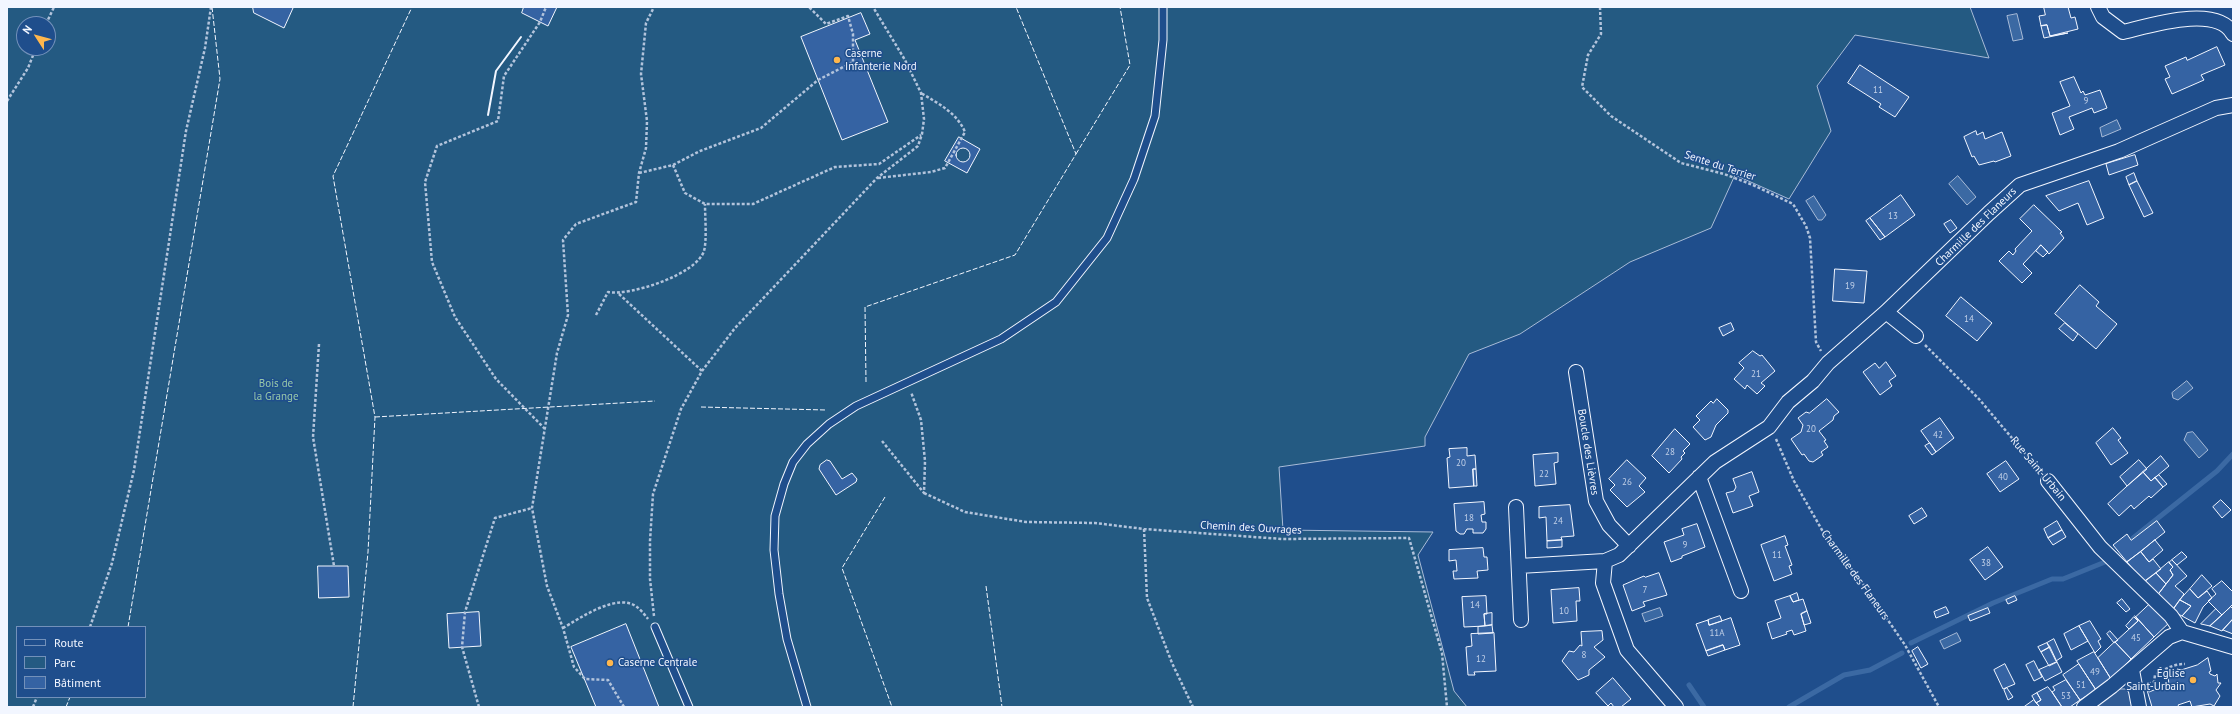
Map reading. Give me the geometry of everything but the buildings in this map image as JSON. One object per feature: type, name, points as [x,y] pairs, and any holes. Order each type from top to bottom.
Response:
[{"type":"street","points":[[2098,7],[2102,17],[2123,32],[2192,18],[2219,21],[2230,29],[2233,34]]},
{"type":"street","name":"Charmille des Flaneurs","points":[[1699,477],[1715,462],[1769,427],[1788,402],[1812,382],[1828,363],[1886,312],[1989,212],[2020,185],[2119,151],[2216,108],[2233,105]]},
{"type":"street","points":[[1886,312],[1916,336]]},
{"type":"street","name":"Boucle des Lièvres","points":[[1576,372],[1596,501],[1609,525],[1629,546]]},
{"type":"street","points":[[1519,566],[1605,560],[1619,555],[1699,477],[1741,591]]},
{"type":"street","name":"Rue Saint-Urbain","points":[[2048,481],[2100,547],[2171,616],[2175,634]]},
{"type":"street","points":[[1516,508],[1521,620]]},
{"type":"street","points":[[1605,560],[1603,583],[1627,650],[1676,707]]},
{"type":"street","points":[[2084,707],[2175,634],[2233,647]]},
{"type":"street","points":[[2132,670],[2139,707]]},
{"type":"lane","points":[[807,707],[787,639],[779,594],[774,550],[775,516],[784,484],[794,462],[807,444],[829,424],[856,406],[908,384],[1001,339],[1056,302],[1107,238],[1134,180],[1154,116],[1163,40],[1163,7]]},
{"type":"lane","points":[[655,627],[690,707]]},
{"type":"path","points":[[90,626],[112,563],[134,470],[186,131],[205,48],[211,7]]},
{"type":"path","points":[[545,429],[496,379],[455,316],[432,262],[425,182],[437,146],[498,121],[504,76],[540,22],[546,7]]},
{"type":"path","points":[[624,707],[608,680],[585,679],[574,667],[563,628],[547,586],[532,508],[557,353],[568,315],[564,240],[576,224],[636,202],[639,173],[646,148],[647,122],[641,74],[646,23],[654,7]]},
{"type":"path","points":[[639,173],[673,165],[700,151],[761,128],[818,80],[853,62],[853,34],[848,16],[826,24],[809,7]]},
{"type":"path","points":[[655,627],[650,572],[650,541],[654,494],[670,436],[681,409],[702,371],[735,328],[877,178],[918,146],[922,134],[924,119],[920,93],[905,60],[873,7]]},
{"type":"path","name":"Sente du Terrier","points":[[1600,7],[1601,34],[1588,55],[1582,87],[1611,116],[1681,163],[1724,174],[1753,185],[1793,204],[1806,226],[1810,238],[1816,342],[1828,363]]},
{"type":"path","points":[[7,101],[28,68],[33,56]]},
{"type":"path","points":[[877,178],[931,172],[945,168],[965,132],[960,122],[947,109],[920,93]]},
{"type":"path","points":[[673,165],[685,193],[705,204],[753,204],[835,167],[879,164],[922,134]]},
{"type":"path","points":[[596,315],[608,292],[619,294],[653,284],[688,270],[704,252],[705,204]]},
{"type":"path","points":[[619,294],[702,371]]},
{"type":"path","name":"Rue Saint-Urbain","points":[[1916,336],[1979,399],[2048,481]]},
{"type":"path","points":[[319,344],[313,437],[334,566]]},
{"type":"path","points":[[908,384],[921,420],[925,461],[924,493]]},
{"type":"path","name":"Charmille des Flaneurs","points":[[1776,439],[1794,481],[1826,537],[1861,581],[1905,645],[1939,707]]},
{"type":"path","points":[[882,441],[924,493]]},
{"type":"path","name":"Chemin des Ouvrages","points":[[924,493],[965,512],[1026,522],[1095,523],[1144,529],[1282,539],[1409,538],[1442,653],[1447,707]]},
{"type":"path","points":[[479,707],[462,647],[465,612],[495,518],[532,508]]},
{"type":"path","points":[[1144,529],[1147,598],[1172,662],[1193,707]]},
{"type":"path","points":[[563,628],[593,610],[622,602],[637,606],[655,627]]},
{"type":"path","points":[[2136,688],[2154,682],[2155,675],[2175,664],[2185,664]]},
{"type":"green space","name":"Bois de la Grange","points":[[7,7],[1970,7],[1989,58],[1855,35],[1817,86],[1831,131],[1789,199],[1735,175],[1711,228],[1630,262],[1520,334],[1469,354],[1425,437],[1425,446],[1279,467],[1283,530],[1433,532],[1418,555],[1454,691],[1467,707],[7,707]]},
{"type":"shaded area","points":[[2017,14],[2023,39],[2013,41],[2007,16]]},
{"type":"shaded area","points":[[2117,120],[2121,129],[2102,137],[2100,128]]},
{"type":"shaded area","points":[[1958,176],[1976,197],[1967,205],[1949,184]]},
{"type":"shaded area","points":[[1814,196],[1826,215],[1822,220],[1818,220],[1806,201]]},
{"type":"shaded area","points":[[2187,381],[2193,388],[2178,400],[2173,398],[2172,393]]},
{"type":"shaded area","points":[[2193,432],[2208,450],[2199,458],[2184,440],[2187,433]]},
{"type":"shaded area","points":[[1660,608],[1663,616],[1645,622],[1642,614]]},
{"type":"shaded area","points":[[1957,633],[1961,641],[1944,649],[1940,641]]},
{"type":"shaded area","points":[[2116,689],[2125,689],[2133,696],[2135,707],[2096,707]]},
{"type":"waterway","points":[[2133,538],[2217,471],[2233,454]]},
{"type":"waterway","points":[[1911,643],[1993,603],[2052,579],[2063,579],[2105,562]]},
{"type":"waterway","points":[[1789,707],[1844,675],[1870,670],[1902,653]]},
{"type":"waterway","points":[[1689,685],[1704,707]]},
{"type":"fence","points":[[128,626],[220,79],[212,7]]},
{"type":"fence","points":[[353,707],[368,552],[375,417],[333,176],[412,7]]},
{"type":"fence","points":[[866,382],[865,307],[1015,255],[1076,154],[1016,7]]},
{"type":"fence","points":[[1076,154],[1130,65],[1120,7]]},
{"type":"fence","points":[[375,417],[655,401]]},
{"type":"fence","points":[[701,407],[826,410]]},
{"type":"fence","points":[[885,497],[842,568],[892,707]]},
{"type":"fence","points":[[986,586],[1002,707]]},
{"type":"fence","points":[[66,707],[70,698]]},
{"type":"wall","points":[[488,115],[496,71],[521,37]]},
{"type":"place","name":"Caserne Infanterie Nord","points":[[837,60]]},
{"type":"place","name":"Caserne Centrale","points":[[610,663]]},
{"type":"place","name":"Église Saint-Urbain","points":[[2193,680]]}]
